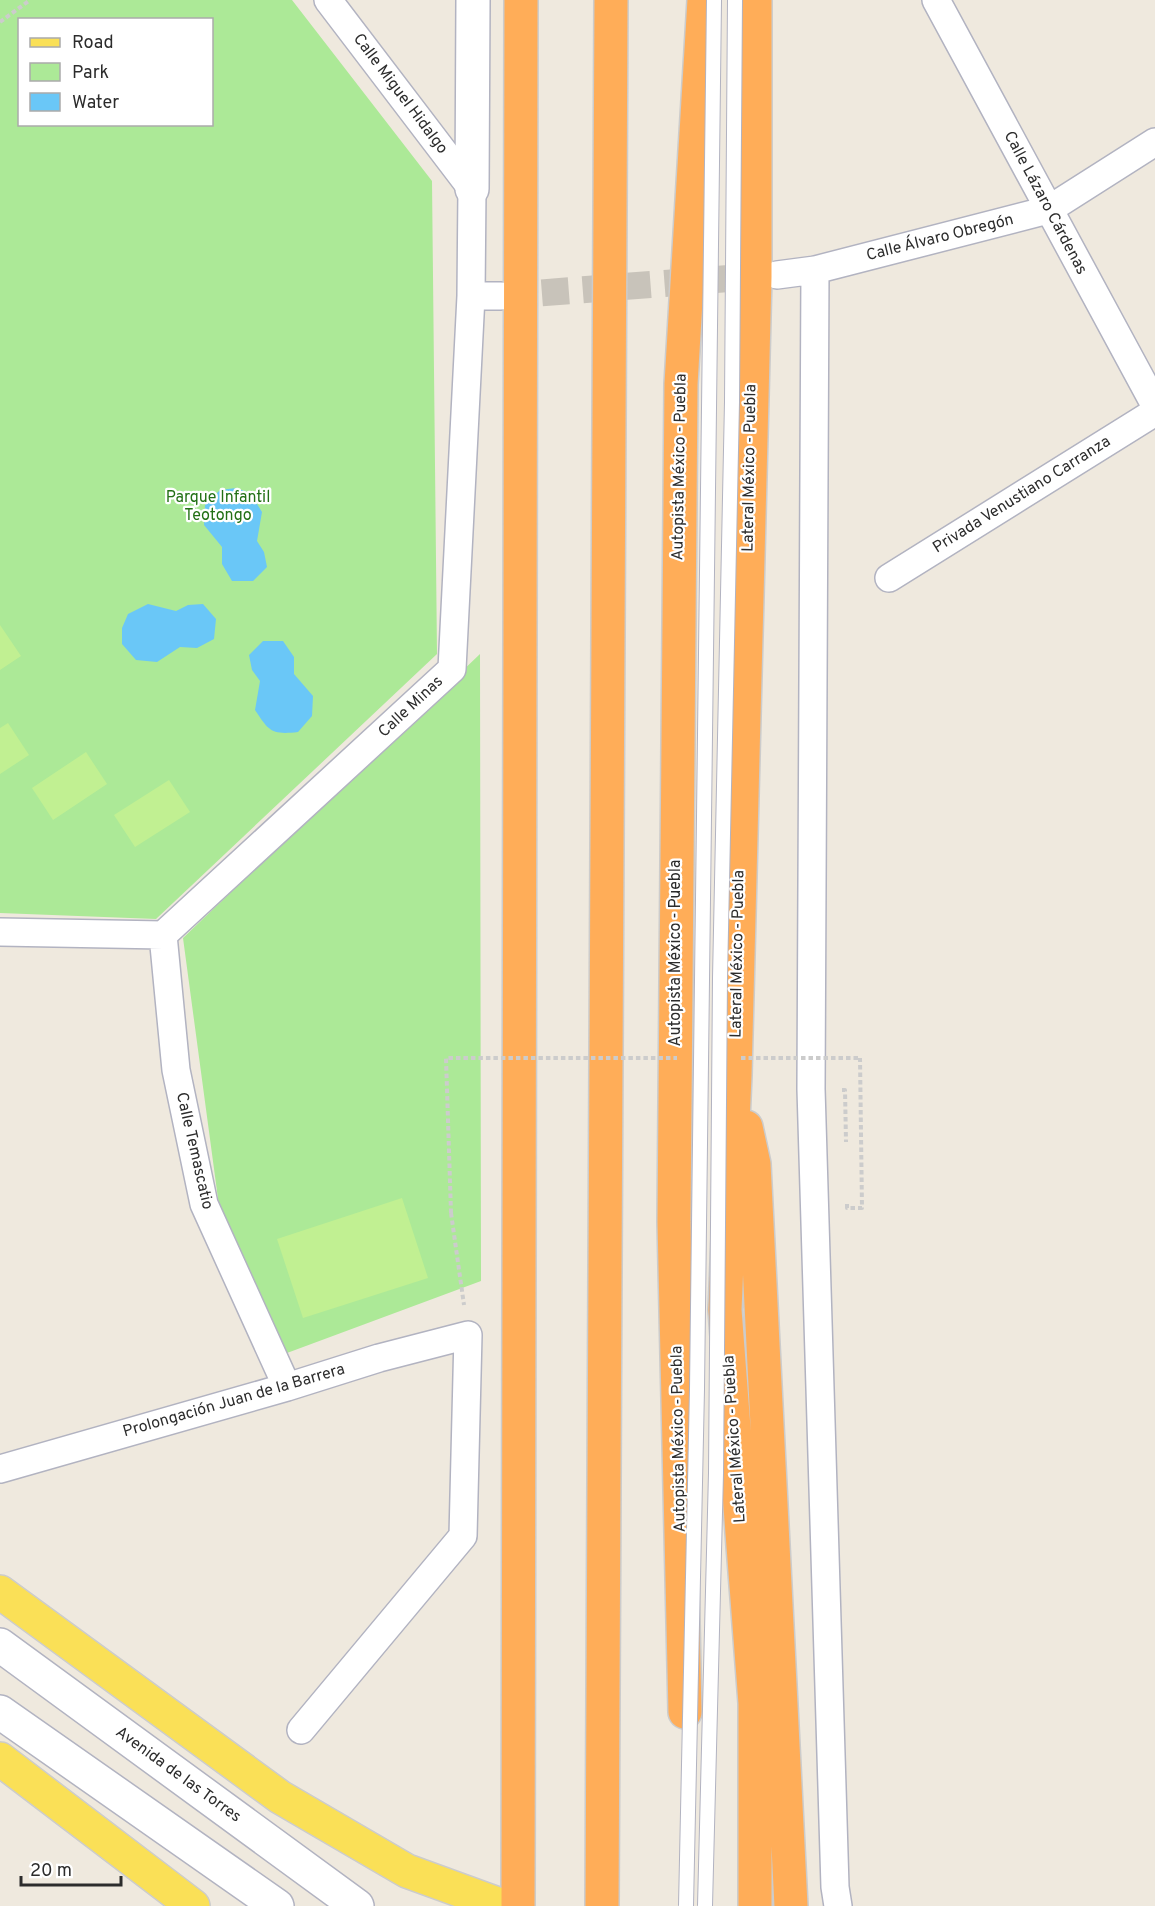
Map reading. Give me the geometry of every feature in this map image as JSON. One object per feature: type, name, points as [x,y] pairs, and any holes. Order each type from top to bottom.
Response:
[{"type":"highway","points":[[518,1906],[521,0]]},
{"type":"highway","points":[[602,1906],[611,0]]},
{"type":"highway","name":"Autopista México - Puebla","points":[[688,1906],[674,1222],[680,420],[704,0]]},
{"type":"highway","name":"Lateral México - Puebla","points":[[755,0],[755,277],[725,1310],[755,1702],[755,1906]]},
{"type":"highway","points":[[733,1067],[754,1164],[791,1906]]},
{"type":"main road","points":[[472,189],[473,0]]},
{"type":"main road","points":[[0,1592],[280,1797],[407,1871],[503,1906]]},
{"type":"main road","name":"Avenida de las Torres","points":[[0,1645],[357,1906]]},
{"type":"main road","points":[[0,1712],[277,1906]]},
{"type":"main road","points":[[0,1760],[193,1906]]},
{"type":"street","name":"Calle Miguel Hidalgo","points":[[328,0],[472,189]]},
{"type":"street","name":"Calle Lázaro Cárdenas","points":[[936,0],[1155,405]]},
{"type":"street","name":"Calle Álvaro Obregón","points":[[777,275],[815,270],[1048,210],[1155,142]]},
{"type":"street","name":"Calle Minas","points":[[163,935],[452,669],[471,296],[472,189]]},
{"type":"street","points":[[815,270],[811,1089],[835,1887],[838,1906]]},
{"type":"street","points":[[471,296],[501,296]]},
{"type":"street","name":"Privada Venustiano Carranza","points":[[889,578],[1155,412]]},
{"type":"street","points":[[0,932],[163,935]]},
{"type":"street","name":"Calle Temascatio","points":[[163,935],[176,1070],[204,1204],[287,1387]]},
{"type":"street","points":[[301,1730],[463,1536],[468,1335]]},
{"type":"street","name":"Prolongación Juan de la Barrera","points":[[0,1469],[287,1387],[379,1358],[468,1335]]},
{"type":"lane","points":[[688,1906],[697,1389],[714,0]]},
{"type":"lane","points":[[705,1906],[716,1473],[720,978],[732,402],[735,0]]},
{"type":"path","points":[[0,22],[30,0]]},
{"type":"path","points":[[468,1335],[451,1213],[446,1058],[683,1058]]},
{"type":"path","points":[[733,1067],[860,1058],[862,1208],[848,1208],[847,1196]]},
{"type":"path","points":[[811,1089],[845,1090],[846,1149]]},
{"type":"green space","name":"Parque Infantil Teotongo","points":[[0,0],[292,0],[432,181],[437,654],[156,919],[0,913]]},
{"type":"green space","points":[[0,625],[21,656],[0,670]]},
{"type":"green space","points":[[480,654],[481,1281],[287,1353],[219,1206],[183,938]]},
{"type":"green space","points":[[8,723],[29,755],[0,774],[0,728]]},
{"type":"green space","points":[[86,752],[107,784],[53,820],[32,788]]},
{"type":"green space","points":[[169,780],[190,812],[135,847],[114,815]]},
{"type":"green space","points":[[402,1198],[428,1278],[303,1318],[277,1239]]},
{"type":"water","points":[[236,488],[250,493],[262,512],[257,541],[264,552],[267,567],[253,581],[232,581],[222,564],[222,547],[204,525],[205,505],[220,490]]},
{"type":"water","points":[[148,604],[176,611],[188,605],[203,604],[216,619],[214,639],[197,648],[180,647],[157,662],[136,660],[122,644],[122,628],[128,614]]},
{"type":"water","points":[[263,641],[283,641],[294,657],[294,674],[313,696],[312,716],[298,732],[282,733],[272,730],[255,710],[260,681],[252,670],[249,655]]},
{"type":"tunnel","points":[[501,296],[761,276]]}]
